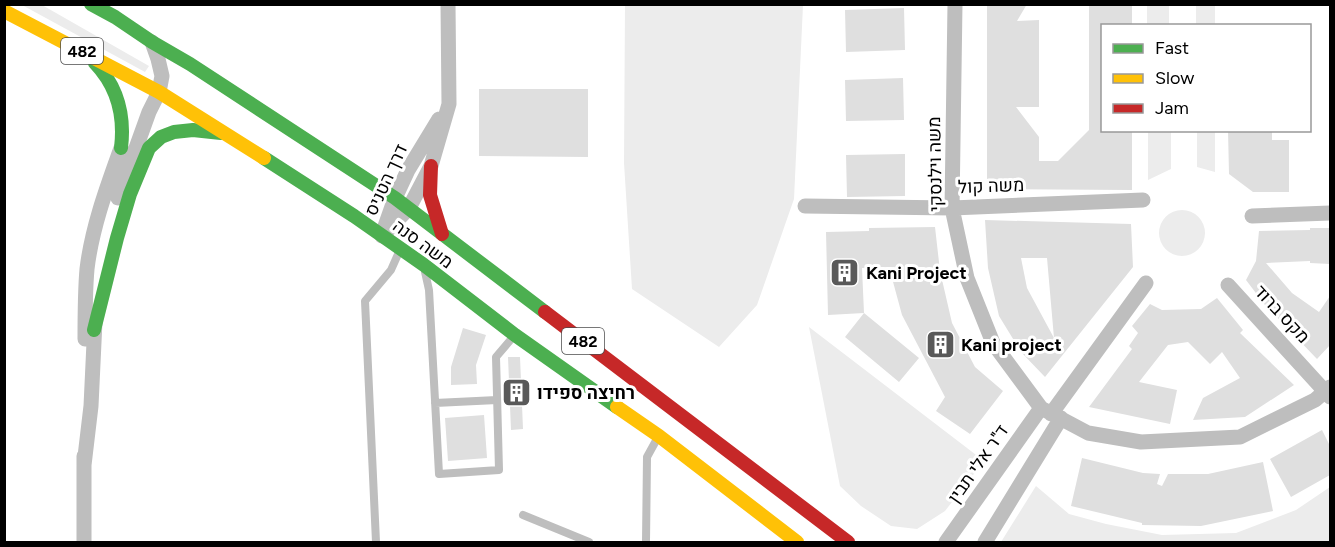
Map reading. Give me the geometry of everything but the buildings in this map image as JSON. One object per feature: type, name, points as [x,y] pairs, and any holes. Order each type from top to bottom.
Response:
[{"type":"main road","name":"משה סנה","points":[[92,4],[315,144],[395,198],[848,543]]},
{"type":"main road","name":"משה סנה","points":[[4,11],[159,92],[354,216],[401,248],[515,335],[659,436],[797,543]]},
{"type":"main road","points":[[86,54],[104,71],[115,89],[123,123],[122,148]]},
{"type":"main road","points":[[94,330],[130,194],[149,147],[160,137],[174,132],[193,129],[228,134]]},
{"type":"main road","points":[[431,166],[430,195],[442,234]]},
{"type":"street","name":"דרך הטניס","points":[[382,236],[409,208],[431,166],[449,104],[448,4]]},
{"type":"street","name":"משה וילנסקי","points":[[955,4],[952,208],[967,278],[993,344],[1051,413]]},
{"type":"street","points":[[84,465],[91,406],[99,275],[113,212],[149,112],[159,92],[162,76],[152,42]]},
{"type":"street","name":"דרך הטניס","points":[[382,236],[395,198],[408,170],[449,104]]},
{"type":"street","points":[[315,144],[380,178],[397,179],[408,170]]},
{"type":"street","points":[[84,543],[87,267],[100,209],[122,148]]},
{"type":"street","name":"משה קול","points":[[805,206],[952,208],[1143,200]]},
{"type":"street","points":[[1252,216],[1330,213]]},
{"type":"street","name":"ד\"ר אלי תבין","points":[[946,542],[1051,413],[1146,283]]},
{"type":"street","name":"מקס ברוד","points":[[1228,285],[1329,392]]},
{"type":"street","points":[[1051,413],[1088,433],[1141,442],[1240,437],[1329,392]]},
{"type":"street","name":"ד\"ר אלי תבין","points":[[985,543],[1051,413]]},
{"type":"lane","points":[[97,4],[115,17]]},
{"type":"lane","points":[[376,543],[365,301],[391,270],[401,248]]},
{"type":"lane","points":[[424,265],[429,290],[439,474],[499,470],[496,357],[515,335]]},
{"type":"lane","points":[[435,403],[497,400]]},
{"type":"lane","points":[[646,543],[647,457],[659,436]]},
{"type":"lane","points":[[523,515],[589,543]]},
{"type":"shaded area","points":[[22,5],[42,5],[149,66],[145,72]]},
{"type":"shaded area","points":[[625,5],[803,5],[794,199],[757,305],[719,347],[632,289],[624,163]]},
{"type":"shaded area","points":[[1147,5],[1169,5],[1169,24],[1147,24]]},
{"type":"shaded area","points":[[1196,5],[1215,5],[1215,24],[1196,24]]},
{"type":"shaded area","points":[[1148,132],[1171,132],[1171,169],[1148,180]]},
{"type":"shaded area","points":[[1197,132],[1215,132],[1215,172],[1197,167]]},
{"type":"shaded area","points":[[1187,210],[1199,216],[1204,224],[1204,242],[1199,250],[1191,255],[1177,256],[1169,253],[1162,246],[1159,228],[1162,220],[1169,213]]},
{"type":"shaded area","points":[[809,327],[984,461],[945,511],[917,529],[891,526],[861,506],[840,486]]},
{"type":"shaded area","points":[[1036,486],[1069,514],[1162,535],[1236,533],[1296,510],[1330,487],[1330,542],[1001,542]]},
{"type":"traffic: fast","points":[[91,4],[190,64],[395,198],[545,312]]},
{"type":"traffic: fast","points":[[95,63],[109,82],[118,102],[122,124],[121,148]]},
{"type":"traffic: fast","points":[[94,330],[130,194],[149,148],[161,137],[174,132],[193,130],[221,133]]},
{"type":"traffic: fast","points":[[264,158],[354,216],[424,265],[515,335],[617,407]]},
{"type":"traffic: slow","points":[[4,11],[159,92],[264,158]]},
{"type":"traffic: slow","points":[[617,407],[659,436],[797,542]]},
{"type":"traffic: jam","points":[[431,166],[430,195],[442,234]]},
{"type":"traffic: jam","points":[[545,312],[848,542]]},
{"type":"place","name":"Kani Project","points":[[845,273]]},
{"type":"place","name":"Kani project","points":[[940,345]]},
{"type":"place","name":"רחיצה ספידו","points":[[516,393]]}]
